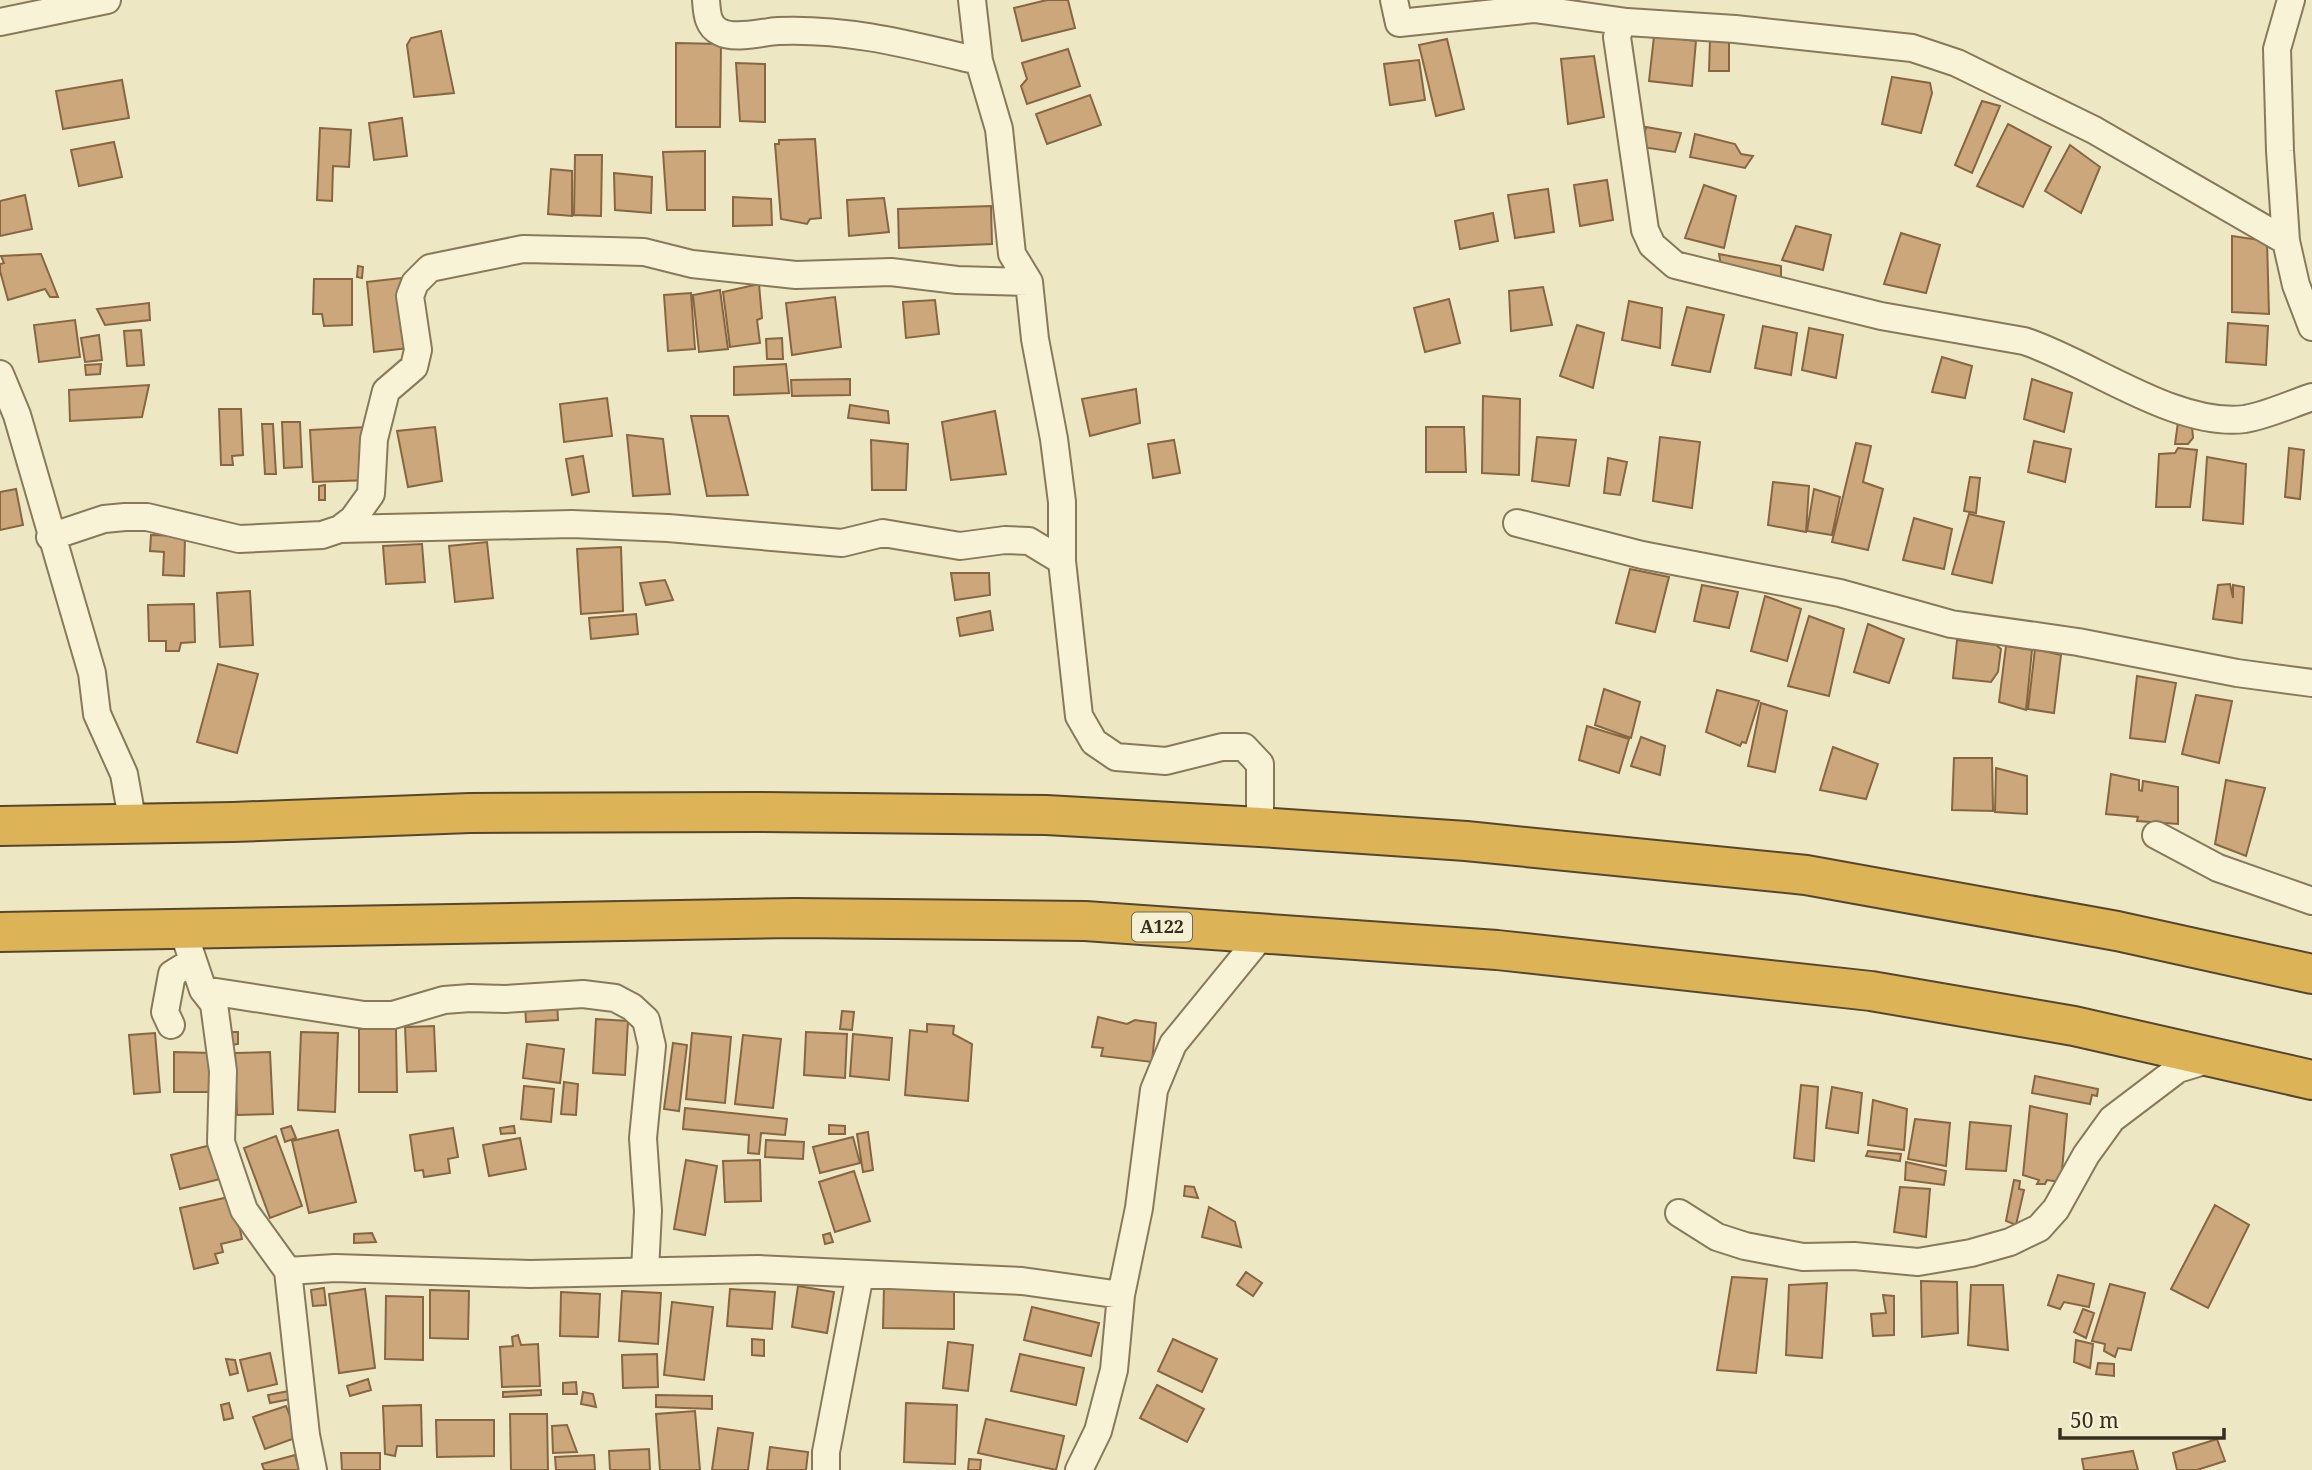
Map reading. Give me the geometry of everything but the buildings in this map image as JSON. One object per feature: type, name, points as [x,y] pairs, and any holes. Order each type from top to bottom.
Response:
[{"type":"highway","points":[[0,825],[134,824],[470,813],[769,813],[1046,815],[1260,827],[1466,841],[1805,875],[2104,929],[2312,974]]},
{"type":"highway","name":"A122","points":[[0,932],[188,944],[808,918],[1084,921],[1497,950],[1871,991],[2074,1026],[2312,1080]]},
{"type":"street","points":[[0,22],[107,0]]},
{"type":"street","points":[[706,0],[707,18],[713,27],[729,35],[791,31],[840,32],[875,36],[979,61]]},
{"type":"street","points":[[972,0],[979,61],[999,129],[1012,254],[1029,282],[1062,502],[1062,561],[1079,716],[1094,742],[1116,757],[1166,761],[1222,747],[1244,747],[1260,764],[1260,827]]},
{"type":"street","points":[[1394,0],[1399,23],[1534,9],[1628,22],[1887,43],[1934,54],[2094,130],[2286,241]]},
{"type":"street","points":[[2291,0],[2277,49],[2276,80],[2286,241],[2296,285],[2312,327]]},
{"type":"street","points":[[1628,22],[1620,27],[1617,37],[1645,230],[1652,245],[1675,265],[1881,316],[2024,341],[2047,349],[2157,401],[2196,414],[2246,419],[2312,397]]},
{"type":"street","points":[[50,537],[104,519],[125,517],[147,517],[239,539],[322,535],[340,529],[354,519],[371,494],[374,439],[386,391],[414,367],[418,350],[410,296],[415,283],[430,268],[523,249],[610,251],[644,252],[692,264],[796,275],[891,272],[957,280],[1029,282]]},
{"type":"street","points":[[0,374],[17,415],[50,537],[92,673],[97,715],[124,774],[134,824]]},
{"type":"street","points":[[1517,523],[1642,555],[1840,593],[1951,624],[2078,642],[2237,673],[2312,683]]},
{"type":"street","points":[[340,529],[572,524],[668,528],[842,543],[883,533],[960,546],[1004,540],[1029,541],[1062,561]]},
{"type":"street","points":[[2157,835],[2218,868],[2312,901]]},
{"type":"street","points":[[1079,1470],[1098,1431],[1114,1370],[1121,1295],[1139,1208],[1154,1090],[1173,1044],[1262,935]]},
{"type":"street","points":[[188,944],[203,990],[214,1004],[223,1071],[221,1142],[244,1210],[288,1271],[306,1435],[313,1470]]},
{"type":"street","points":[[171,1025],[165,1012],[172,974],[188,944]]},
{"type":"street","points":[[203,990],[364,1015],[393,1015],[418,1010],[444,1000],[583,994],[615,998],[632,1007],[646,1020],[652,1045],[643,1138],[648,1211],[645,1271]]},
{"type":"street","points":[[2149,1088],[2158,1045]]},
{"type":"street","points":[[1679,1213],[1726,1240],[1803,1257],[1854,1256],[1917,1262],[1971,1253],[2010,1242],[2039,1228],[2056,1209],[2086,1154],[2112,1119],[2149,1088],[2178,1069],[2216,1058]]},
{"type":"street","points":[[288,1271],[335,1268],[530,1274],[758,1269],[1022,1281],[1121,1295]]},
{"type":"street","points":[[826,1470],[826,1452],[860,1274]]}]
